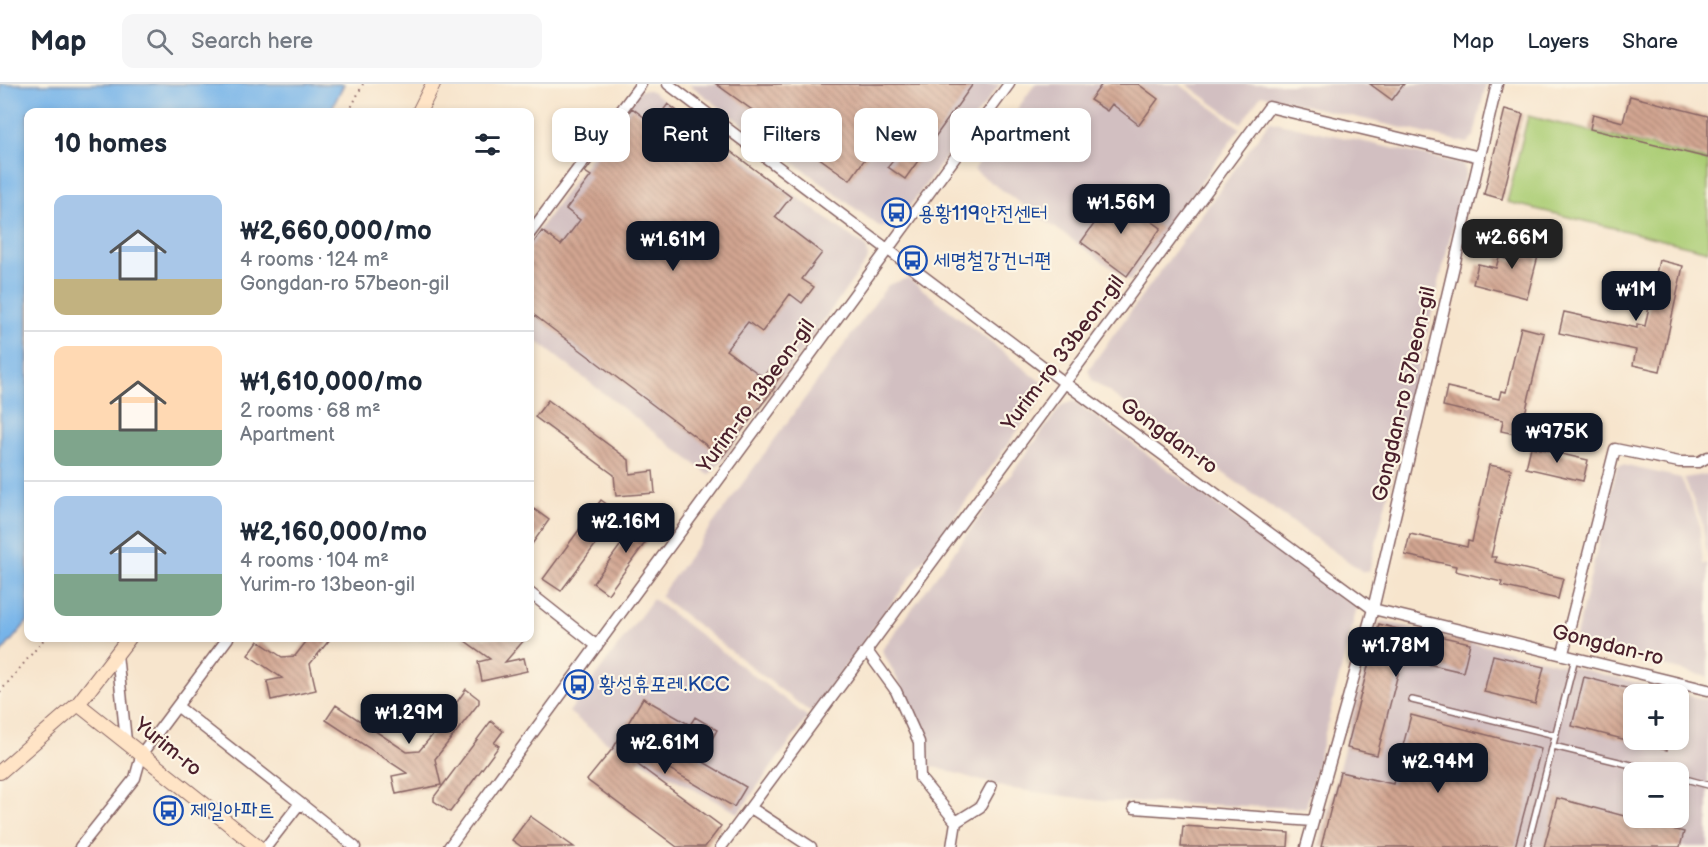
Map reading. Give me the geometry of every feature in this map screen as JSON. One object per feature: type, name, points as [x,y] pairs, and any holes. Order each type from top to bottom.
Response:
[{"type":"street","points":[[421,108],[433,84]]},
{"type":"street","points":[[534,228],[640,84]]},
{"type":"street","name":"Gongdan-ro","points":[[668,84],[1065,384],[1373,609],[1563,653],[1708,690]]},
{"type":"street","name":"Yurim-ro 13beon-gil","points":[[449,847],[1009,84]]},
{"type":"street","name":"Gongdan-ro 57beon-gil","points":[[1306,847],[1373,609],[1497,84]]},
{"type":"street","name":"Yurim-ro 33beon-gil","points":[[721,847],[1269,107],[1480,157]]},
{"type":"street","points":[[1563,653],[1615,449],[1679,462],[1700,462],[1708,457]]},
{"type":"street","points":[[534,596],[597,646]]},
{"type":"street","points":[[0,772],[78,704],[126,642]]},
{"type":"street","points":[[80,847],[135,778],[142,753],[225,642]]},
{"type":"street","points":[[867,651],[896,691],[919,742],[921,778],[956,822],[952,847]]},
{"type":"street","points":[[117,654],[126,741]]},
{"type":"street","name":"Yurim-ro","points":[[78,704],[258,847]]},
{"type":"street","points":[[177,706],[355,847]]},
{"type":"street","points":[[956,822],[980,807],[991,787]]},
{"type":"street","points":[[266,847],[300,803]]},
{"type":"street","points":[[751,807],[811,847]]},
{"type":"street","points":[[1134,808],[1313,821]]},
{"type":"lane","points":[[1527,847],[1575,657]]},
{"type":"lane","points":[[1412,700],[1555,735]]},
{"type":"lane","points":[[1553,746],[1623,763]]},
{"type":"lane","points":[[1689,780],[1708,785]]},
{"type":"path","points":[[351,108],[363,84]]},
{"type":"path","points":[[0,692],[42,642]]},
{"type":"shaded area","points":[[689,84],[1000,84],[982,108],[950,108],[950,152],[895,226],[880,227],[793,162],[842,162],[842,108],[741,108],[741,123],[729,114],[729,108],[721,108]]},
{"type":"shaded area","points":[[1035,84],[1179,84],[1240,128],[1130,281],[974,170],[980,162],[1091,162],[1091,108],[1018,108]]},
{"type":"shaded area","points":[[1186,84],[1486,84],[1474,136],[1467,143],[1261,95],[1241,124]]},
{"type":"shaded area","points":[[640,90],[650,90],[675,108],[642,108],[642,162],[729,162],[729,148],[741,156],[741,162],[749,162],[867,248],[868,259],[724,458],[709,475],[534,339],[534,236],[588,162],[630,162],[630,108],[627,108]]},
{"type":"shaded area","points":[[1270,121],[1463,164],[1466,172],[1369,572],[1363,572],[1092,380],[1088,370]]},
{"type":"shaded area","points":[[908,278],[1045,385],[1046,392],[811,713],[660,596],[888,285]]},
{"type":"shaded area","points":[[1074,401],[1357,607],[1306,808],[1101,801],[1006,788],[931,766],[924,730],[882,650],[1062,405]]},
{"type":"shaded area","points":[[1623,465],[1681,478],[1699,522],[1703,564],[1708,564],[1708,677],[1580,645],[1575,640],[1617,467]]},
{"type":"shaded area","points":[[1708,474],[1708,560],[1702,522],[1684,478]]},
{"type":"shaded area","points":[[653,599],[808,717],[738,813],[608,743],[569,712]]},
{"type":"shaded area","points":[[1382,621],[1642,684],[1623,684],[1623,750],[1689,750],[1689,695],[1708,700],[1708,847],[1319,847],[1375,627]]},
{"type":"green space","points":[[1528,116],[1708,160],[1708,251],[1507,202]]},
{"type":"water","points":[[0,84],[344,84],[332,108],[24,108],[24,626],[0,654]]},
{"type":"building","points":[[716,84],[973,84],[956,108],[950,108],[950,116],[938,133],[938,108],[854,108],[854,162],[863,162],[850,180],[825,162],[842,162],[842,108],[750,108]]},
{"type":"building","points":[[1102,84],[1138,84],[1158,99],[1139,125],[1112,104],[1107,111],[1090,100]]},
{"type":"building","points":[[1370,84],[1404,84],[1392,100]]},
{"type":"building","points":[[1630,96],[1708,116],[1708,158],[1590,129],[1593,114],[1623,122]]},
{"type":"building","points":[[632,108],[642,116],[642,162],[729,162],[729,150],[741,159],[741,162],[745,162],[791,197],[775,217],[822,253],[802,279],[814,287],[802,303],[790,294],[762,332],[748,322],[726,350],[763,377],[772,365],[783,373],[722,457],[534,315],[534,242],[542,231],[561,245],[580,220],[566,209],[591,176],[585,172],[592,162],[630,162],[630,111]]},
{"type":"building","points":[[1505,109],[1523,114],[1502,199],[1484,194]]},
{"type":"building","points":[[892,162],[917,162],[905,179],[888,167]]},
{"type":"building","points":[[1115,195],[1161,228],[1127,276],[1081,242]]},
{"type":"building","points":[[1520,235],[1542,241],[1527,298],[1473,284],[1478,264],[1496,268],[1499,257],[1513,261]]},
{"type":"building","points":[[1659,260],[1683,266],[1660,371],[1633,365],[1636,350],[1559,333],[1564,312],[1637,328],[1637,324],[1645,326]]},
{"type":"building","points":[[1521,327],[1544,333],[1520,435],[1501,431],[1503,420],[1443,406],[1447,387],[1499,399],[1501,391],[1506,392]]},
{"type":"building","points":[[548,400],[629,460],[630,474],[653,471],[655,493],[616,496],[614,475],[535,417]]},
{"type":"building","points":[[1531,447],[1588,460],[1583,481],[1526,468]]},
{"type":"building","points":[[1489,465],[1511,469],[1491,557],[1496,557],[1495,562],[1563,578],[1558,599],[1501,586],[1502,582],[1455,571],[1456,566],[1405,555],[1410,534],[1467,547],[1468,541],[1472,542]]},
{"type":"building","points":[[601,500],[619,513],[561,591],[543,579]]},
{"type":"building","points":[[534,509],[549,520],[534,541]]},
{"type":"building","points":[[643,514],[658,525],[608,594],[593,583]]},
{"type":"building","points":[[1379,624],[1424,636],[1425,633],[1470,643],[1463,672],[1402,658],[1377,755],[1347,748]]},
{"type":"building","points":[[260,642],[282,657],[295,656],[306,642],[328,642],[310,664],[316,690],[271,700],[267,681],[282,678],[248,655]]},
{"type":"building","points":[[467,642],[522,642],[505,662],[524,658],[527,671],[482,681],[478,662],[490,659]]},
{"type":"building","points":[[1493,655],[1544,667],[1535,704],[1484,692]]},
{"type":"building","points":[[1584,677],[1623,687],[1623,739],[1572,726]]},
{"type":"building","points":[[466,689],[479,699],[479,703],[435,759],[441,785],[396,794],[392,776],[407,773],[326,720],[336,705],[407,752],[419,751],[441,725]]},
{"type":"building","points":[[643,698],[690,725],[695,717],[717,730],[700,760],[746,787],[734,807],[644,754],[637,764],[721,826],[705,847],[677,847],[587,780],[614,747]]},
{"type":"building","points":[[1411,715],[1541,749],[1515,847],[1321,847],[1340,772],[1393,784]]},
{"type":"building","points":[[491,721],[503,731],[494,743],[499,746],[450,812],[434,801],[434,797]]},
{"type":"building","points":[[1557,798],[1623,816],[1623,828],[1669,828],[1684,832],[1680,847],[1544,847]]},
{"type":"building","points":[[530,816],[574,847],[522,847],[512,840]]},
{"type":"building","points":[[1183,826],[1289,833],[1288,847],[1181,847]]},
{"type":"place","name":"용황119안전센터","points":[[897,213]]},
{"type":"place","name":"세명철강건너편","points":[[912,260]]},
{"type":"place","name":"황성휴포레.KCC","points":[[578,684]]},
{"type":"place","name":"제일아파트","points":[[169,810]]}]
